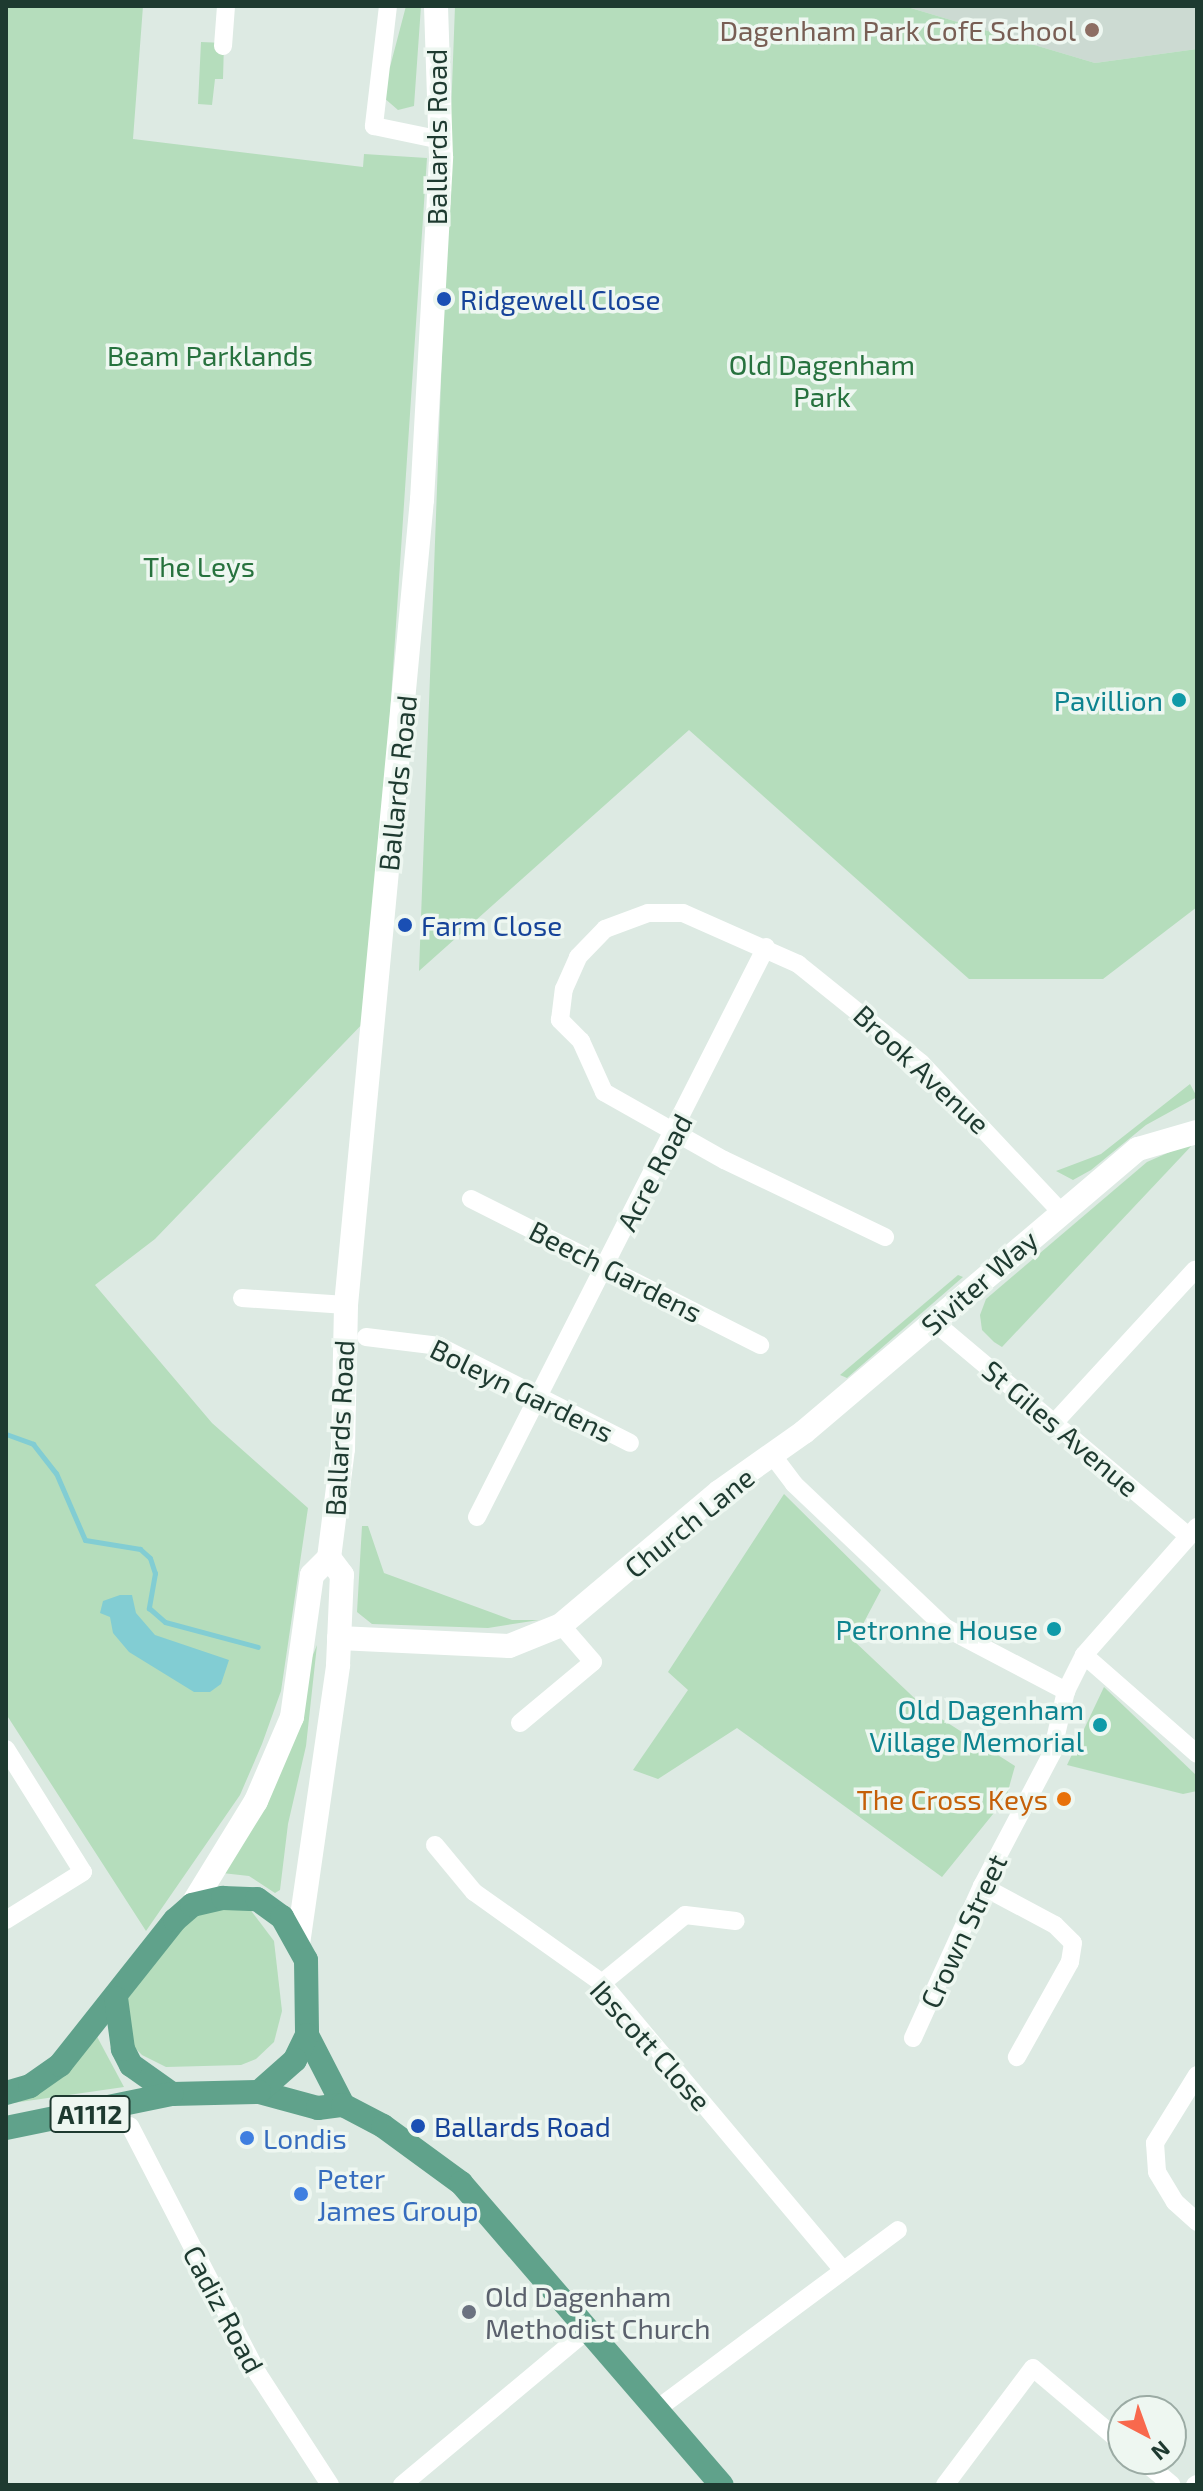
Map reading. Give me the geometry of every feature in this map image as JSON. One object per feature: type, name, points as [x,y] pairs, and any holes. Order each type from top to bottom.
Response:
[{"type":"main road","name":"Ballards Road","points":[[192,1905],[274,1763],[292,1717],[312,1575],[329,1558],[343,1449],[346,1305],[411,639],[441,140],[436,6]]},
{"type":"main road","name":"Siviter Way","points":[[773,1456],[1138,1149],[1197,1132]]},
{"type":"main road","name":"Church Lane","points":[[339,1638],[509,1646],[561,1625],[719,1492],[773,1456]]},
{"type":"main road","name":"Ballards Road","points":[[298,1944],[339,1638],[342,1575],[329,1558]]},
{"type":"main road","points":[[299,1674],[317,1652],[339,1638]]},
{"type":"main road","points":[[192,1905],[223,1898],[257,1899],[282,1917],[298,1944],[310,1994],[307,2035],[295,2060],[259,2092]]},
{"type":"main road","name":"A1112","points":[[6,2093],[30,2086],[60,2065],[116,1998],[158,1940],[192,1905]]},
{"type":"main road","name":"A1112","points":[[116,1998],[120,2039],[131,2065],[172,2094]]},
{"type":"main road","points":[[307,2035],[343,2105]]},
{"type":"main road","name":"A1112","points":[[16,2126],[172,2094],[259,2092],[318,2108],[343,2105],[383,2126],[461,2183],[590,2328],[722,2485]]},
{"type":"street","points":[[223,46],[226,6]]},
{"type":"street","points":[[388,6],[374,126],[441,140]]},
{"type":"street","name":"Brook Avenue","points":[[676,1132],[604,1092],[581,1041],[560,1020],[564,989],[578,957],[605,929],[667,911],[766,947],[798,964],[887,1032],[987,1127],[1061,1212]]},
{"type":"street","name":"Acre Road","points":[[477,1517],[676,1132],[766,947]]},
{"type":"street","points":[[676,1132],[885,1237]]},
{"type":"street","name":"Beech Gardens","points":[[471,1199],[607,1263],[760,1345]]},
{"type":"street","points":[[1055,1422],[1195,1270]]},
{"type":"street","points":[[242,1298],[346,1305]]},
{"type":"street","name":"St Giles Avenue","points":[[933,1321],[1192,1531]]},
{"type":"street","name":"Boleyn Gardens","points":[[366,1337],[439,1346],[630,1443]]},
{"type":"street","name":"Church Lane","points":[[773,1456],[794,1484],[946,1628],[1066,1691]]},
{"type":"street","name":"Crown Street","points":[[913,2038],[982,1886],[1052,1753],[1066,1691],[1084,1655],[1192,1531]]},
{"type":"street","points":[[520,1723],[593,1662],[561,1625]]},
{"type":"street","points":[[1084,1655],[1197,1754]]},
{"type":"street","points":[[6,1749],[83,1872],[6,1920]]},
{"type":"street","name":"Ibscott Close","points":[[435,1845],[474,1892],[602,1983],[843,2270]]},
{"type":"street","points":[[982,1886],[1055,1925],[1073,1943],[1070,1962],[1017,2057]]},
{"type":"street","points":[[602,1983],[685,1915],[736,1921]]},
{"type":"street","points":[[1197,2075],[1155,2143],[1157,2172],[1175,2202],[1197,2222]]},
{"type":"street","points":[[6,2144],[16,2126]]},
{"type":"street","name":"Cadiz Road","points":[[130,2126],[258,2374],[330,2485]]},
{"type":"street","points":[[657,2409],[898,2230]]},
{"type":"street","points":[[402,2485],[590,2328]]},
{"type":"street","points":[[945,2485],[1033,2368],[1107,2430]]},
{"type":"shaded area","name":"Dagenham Park CofE School","points":[[904,6],[1197,6],[1197,49],[1095,63]]},
{"type":"green space","name":"Beam Parklands","points":[[6,6],[143,6],[133,139],[363,167],[364,154],[427,158],[370,1016],[155,1239],[95,1285],[212,1423],[308,1508],[281,1691],[262,1744],[240,1795],[146,1931],[6,1714]]},
{"type":"green space","points":[[406,6],[421,6],[414,106],[398,110],[383,97],[383,73],[390,67]]},
{"type":"green space","name":"Old Dagenham Park","points":[[455,6],[904,6],[1095,63],[1197,49],[1197,907],[1103,979],[969,979],[689,730],[419,971]]},
{"type":"green space","points":[[201,42],[224,43],[223,79],[215,79],[212,105],[198,104]]},
{"type":"green space","points":[[1190,1084],[1197,1097],[1146,1125],[1091,1170],[1073,1180],[1056,1171],[1101,1154]]},
{"type":"green space","points":[[1197,1140],[1002,1347],[982,1330],[980,1315],[986,1299],[1147,1162]]},
{"type":"green space","points":[[958,1275],[963,1277],[847,1378],[840,1375]]},
{"type":"green space","points":[[784,1494],[881,1590],[854,1641],[926,1709],[1015,1766],[1006,1798],[942,1877],[737,1728],[658,1779],[633,1770],[688,1690],[668,1672]]},
{"type":"green space","points":[[362,1526],[368,1526],[384,1573],[512,1620],[539,1620],[488,1628],[372,1624],[357,1612]]},
{"type":"green space","points":[[317,1645],[306,1746],[288,1824],[280,1890],[275,1893],[249,1876],[213,1872],[250,1810]]},
{"type":"green space","points":[[1104,1687],[1197,1776],[1197,1791],[1183,1794],[1067,1765]]},
{"type":"green space","points":[[249,1908],[274,1941],[282,2011],[274,2042],[256,2059],[241,2065],[166,2067],[142,2055],[132,2045],[123,2005],[191,1910]]},
{"type":"green space","points":[[94,2031],[124,2087],[6,2104]]},
{"type":"water","points":[[120,1595],[132,1595],[136,1613],[155,1635],[229,1660],[221,1684],[210,1692],[194,1692],[129,1652],[113,1633],[110,1617],[100,1613],[103,1601]]},
{"type":"waterway","points":[[6,1434],[33,1444],[56,1473],[85,1540],[140,1549],[150,1558],[155,1573],[149,1608],[165,1622],[258,1647]]},
{"type":"place","name":"Dagenham Park CofE School","points":[[1092,30]]},
{"type":"place","name":"Ridgewell Close","points":[[444,299]]},
{"type":"place","name":"Pavillion","points":[[1179,700]]},
{"type":"place","name":"Farm Close","points":[[405,925]]},
{"type":"place","name":"Petronne House","points":[[1054,1629]]},
{"type":"place","name":"Old Dagenham Village Memorial","points":[[1100,1725]]},
{"type":"place","name":"The Cross Keys","points":[[1064,1799]]},
{"type":"place","name":"Ballards Road","points":[[418,2126]]},
{"type":"place","name":"Londis","points":[[247,2138]]},
{"type":"place","name":"Peter James Group","points":[[301,2194]]},
{"type":"place","name":"Old Dagenham Methodist Church","points":[[469,2312]]},
{"type":"park label","name":"The Leys","points":[[199,566]]}]
